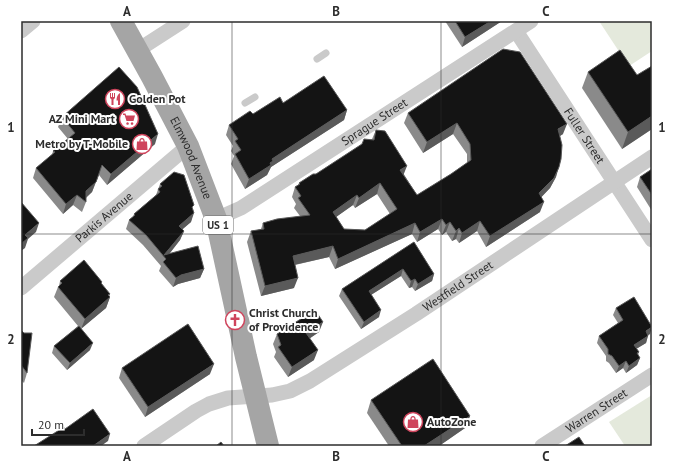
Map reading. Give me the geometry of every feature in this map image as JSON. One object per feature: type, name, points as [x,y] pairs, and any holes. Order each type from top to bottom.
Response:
[{"type":"main road","name":"Elmwood Avenue","points":[[121,21],[138,50],[188,146],[216,219],[268,446]]},
{"type":"street","points":[[21,31],[33,21]]},
{"type":"street","points":[[138,50],[183,21]]},
{"type":"street","name":"Sprague Street","points":[[216,219],[241,208],[531,21]]},
{"type":"street","name":"Fuller Street","points":[[516,30],[652,240]]},
{"type":"street","name":"Parkis Avenue","points":[[21,288],[188,146]]},
{"type":"street","name":"Westfield Street","points":[[144,446],[209,404],[228,398],[272,395],[290,391],[310,381],[416,314],[652,157]]},
{"type":"street","name":"Warren Street","points":[[542,446],[652,375]]},
{"type":"lane","points":[[317,59],[326,53]]},
{"type":"lane","points":[[245,103],[255,97]]},
{"type":"shaded area","points":[[599,21],[652,21],[652,51],[623,70],[622,56]]},
{"type":"shaded area","points":[[652,395],[652,446],[625,446],[609,422]]},
{"type":"building","points":[[455,21],[491,21],[465,37]]},
{"type":"building","points":[[503,49],[520,52],[567,124],[558,129],[562,145],[559,167],[554,178],[539,193],[544,202],[490,236],[480,221],[462,233],[459,228],[456,231],[450,222],[446,225],[442,219],[420,232],[415,223],[338,259],[333,246],[293,256],[298,278],[265,286],[251,231],[264,229],[263,223],[277,219],[310,215],[298,198],[301,196],[295,187],[313,174],[316,174],[362,144],[364,139],[374,140],[376,130],[385,131],[407,166],[400,170],[417,195],[471,160],[470,144],[457,123],[427,142],[408,113]],"holes":[[[380,183],[397,209],[365,230],[344,229],[333,212],[357,195],[359,198]]]},
{"type":"building","points":[[620,50],[637,75],[652,66],[652,116],[628,132],[588,72]]},
{"type":"building","points":[[119,67],[137,87],[158,134],[111,174],[102,165],[96,182],[86,191],[86,202],[77,195],[66,204],[36,168],[55,152],[53,151],[75,133],[62,117]]},
{"type":"building","points":[[324,76],[347,110],[272,159],[273,161],[270,163],[271,165],[249,179],[235,154],[241,150],[235,141],[238,139],[229,125],[250,111],[253,114],[280,97],[283,103]]},
{"type":"building","points":[[652,169],[652,195],[640,177]]},
{"type":"building","points":[[174,172],[184,175],[194,205],[192,207],[194,213],[179,226],[184,231],[164,255],[198,246],[204,269],[181,275],[176,278],[163,262],[166,259],[146,235],[129,220],[160,192],[158,189],[162,186],[160,184]]},
{"type":"building","points":[[21,202],[39,223],[25,235],[28,238],[21,244]]},
{"type":"building","points":[[414,242],[434,274],[418,284],[415,279],[411,281],[403,269],[369,291],[381,310],[364,322],[342,289]]},
{"type":"building","points":[[84,260],[110,294],[108,295],[110,297],[85,319],[58,287],[62,283],[60,281]]},
{"type":"building","points":[[634,297],[652,327],[646,331],[648,336],[634,345],[639,352],[637,353],[640,358],[629,366],[626,361],[619,366],[612,356],[608,354],[608,349],[599,336],[623,320],[616,308]]},
{"type":"building","points":[[315,310],[323,322],[306,333],[318,350],[292,367],[278,347],[281,345],[277,334]]},
{"type":"building","points":[[188,324],[214,364],[148,407],[122,368]]},
{"type":"building","points":[[79,326],[93,343],[70,363],[54,346]]},
{"type":"building","points":[[21,330],[24,333],[32,333],[27,373],[21,365]]},
{"type":"building","points":[[433,359],[470,416],[424,446],[402,446],[371,400]]},
{"type":"building","points":[[93,409],[110,434],[93,446],[34,446],[64,427],[65,429]]},
{"type":"building","points":[[579,437],[585,446],[565,446]]},
{"type":"building","points":[[221,442],[224,446],[216,446]]},
{"type":"place","name":"Golden Pot","points":[[115,99]]},
{"type":"place","name":"AZ Mini Mart","points":[[129,119]]},
{"type":"place","name":"Metro by T-Mobile","points":[[142,144]]},
{"type":"place","name":"Christ Church of Providence","points":[[235,320]]},
{"type":"place","name":"AutoZone","points":[[413,422]]}]
